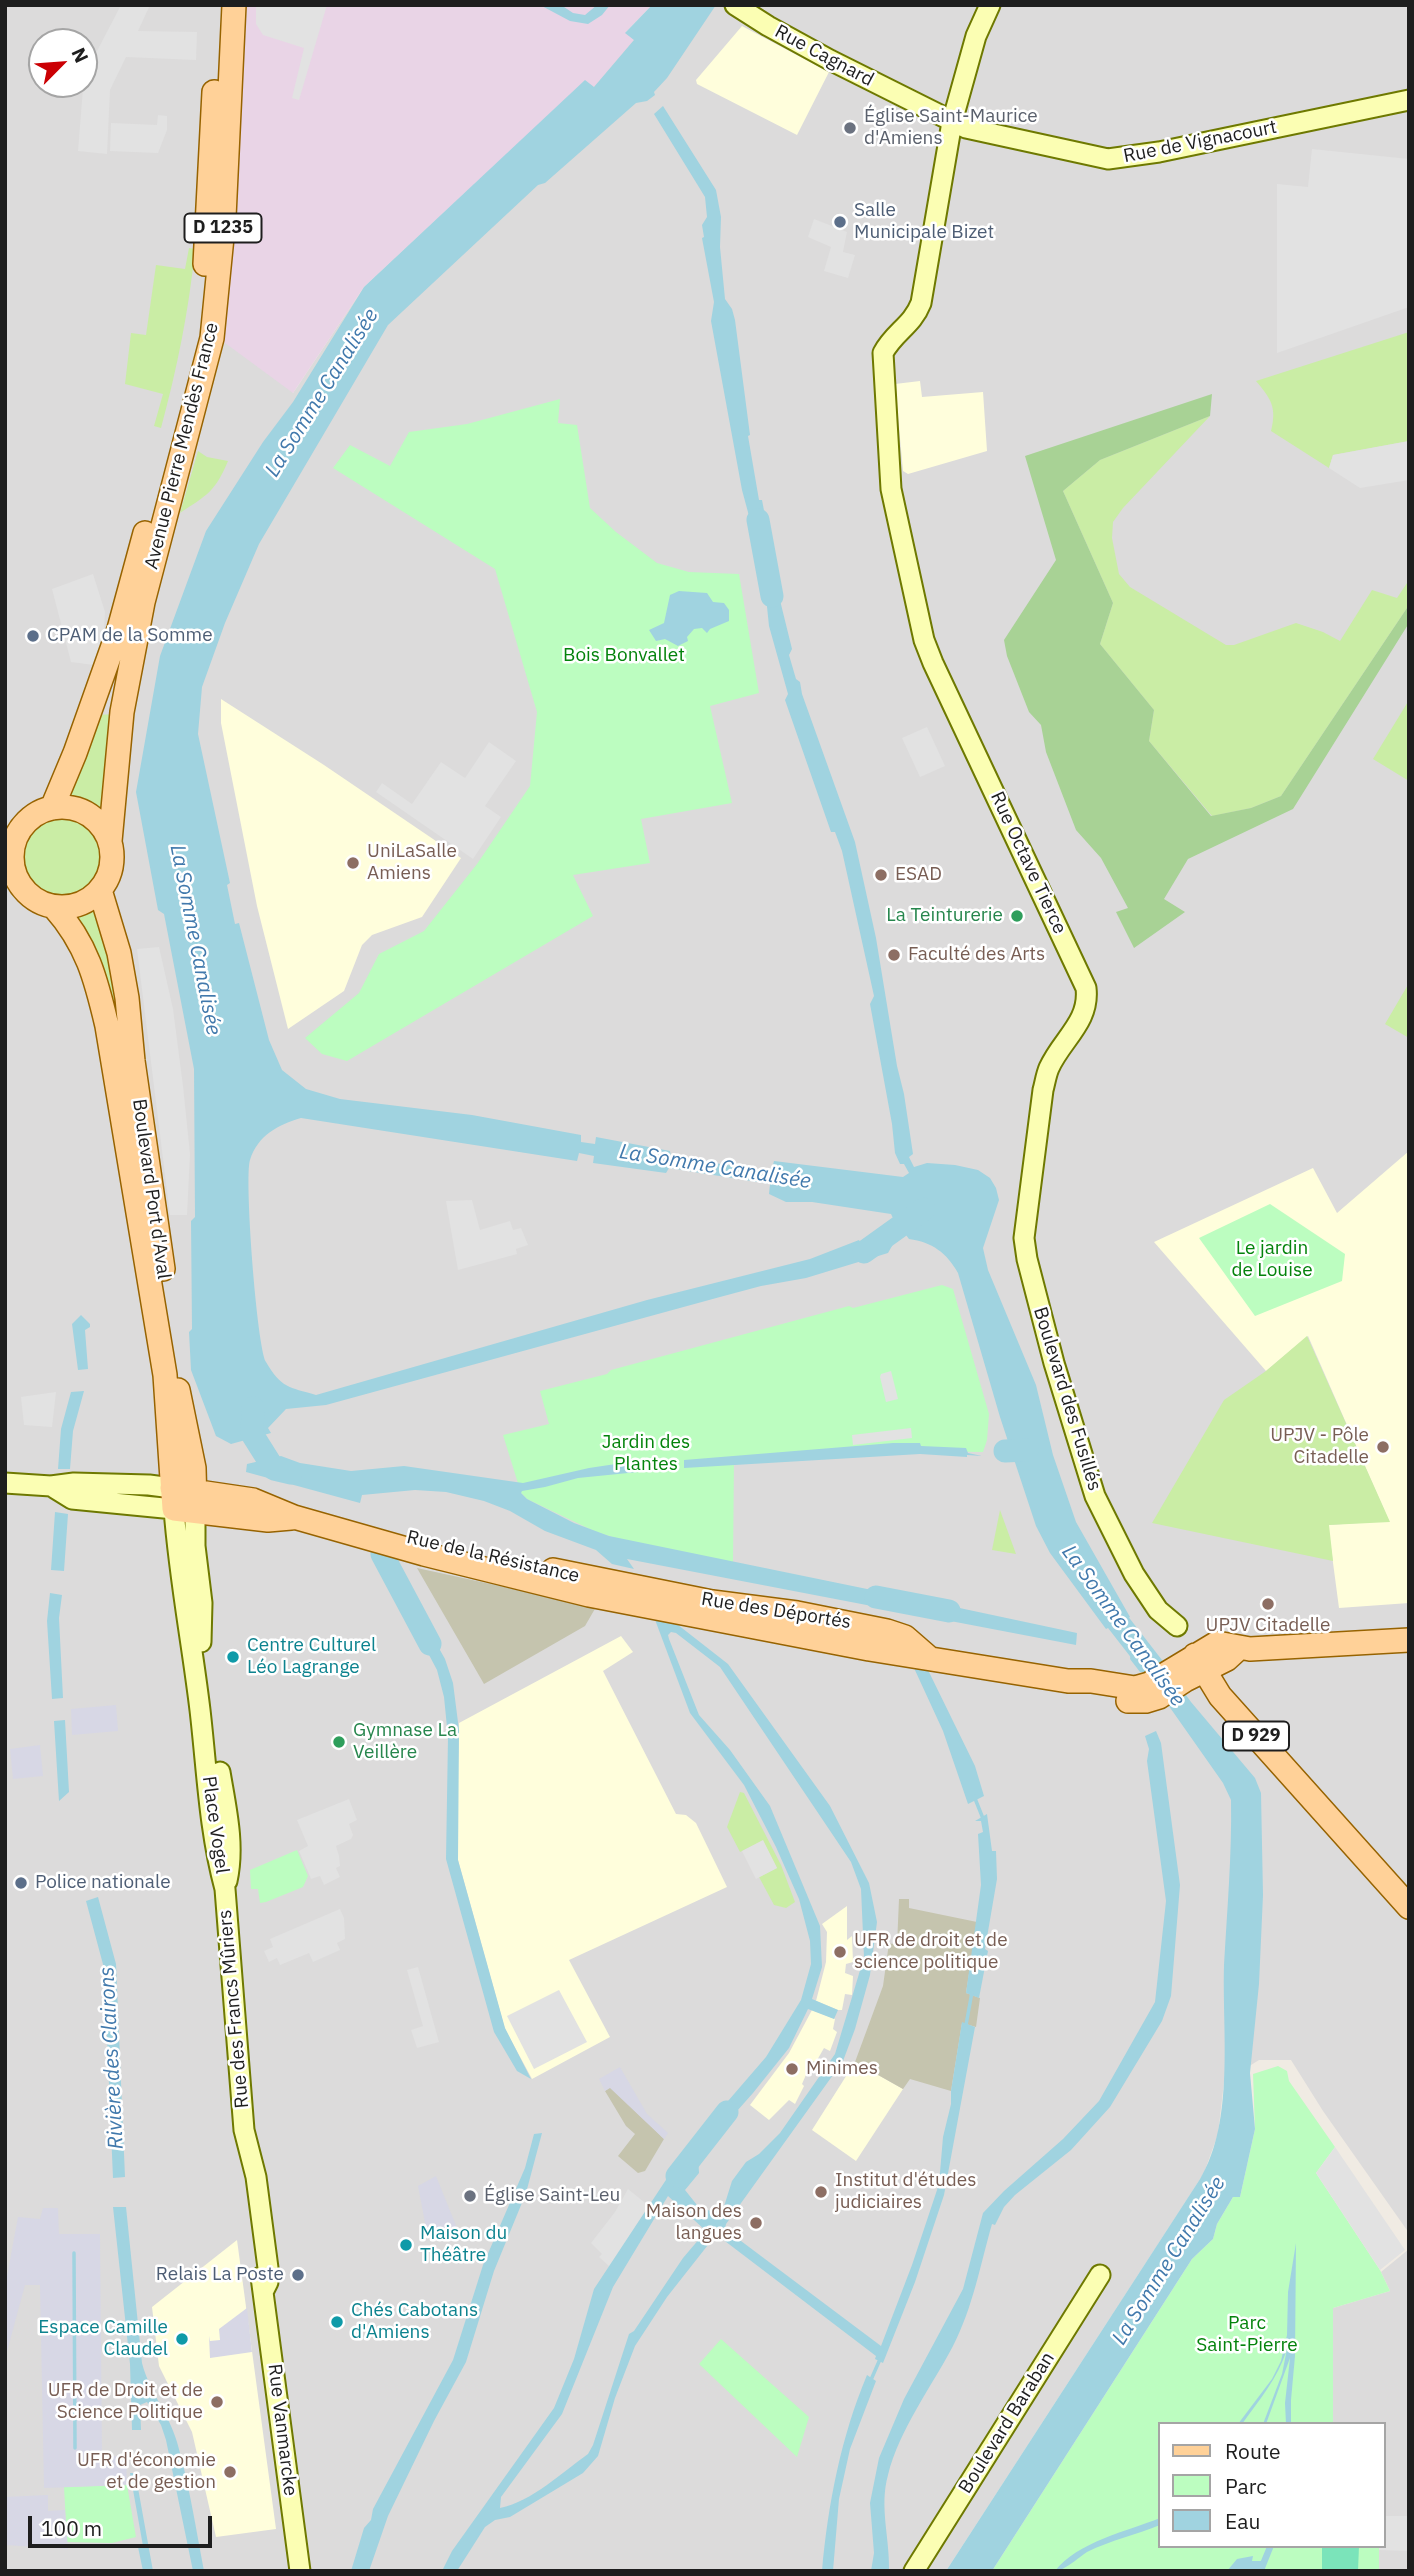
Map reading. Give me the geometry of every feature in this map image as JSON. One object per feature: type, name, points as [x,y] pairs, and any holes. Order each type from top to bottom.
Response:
[{"type":"main road","name":"Avenue Pierre Mendès France","points":[[52,808],[75,753],[119,629],[198,330],[208,216],[219,5]]},
{"type":"main road","name":"Avenue Pierre Mendès France","points":[[110,841],[122,712],[143,603],[212,338],[224,217],[234,5]]},
{"type":"main road","points":[[52,808],[80,810],[93,817],[110,841],[110,872],[100,890],[79,904],[54,906],[33,898],[10,874],[13,834],[39,812],[52,808]]},
{"type":"main road","name":"Boulevard Port d'Aval","points":[[100,890],[119,953],[128,998],[133,1061],[176,1376],[184,1500]]},
{"type":"main road","name":"Boulevard Port d'Aval","points":[[54,906],[87,953],[97,982],[107,1026],[165,1375],[181,1455]]},
{"type":"main road","name":"Rue de la Résistance","points":[[184,1500],[268,1520],[294,1517],[454,1563],[612,1591]]},
{"type":"main road","name":"Rue des Déportés","points":[[612,1591],[634,1602],[821,1640],[1068,1681],[1098,1696],[1126,1701],[1146,1701],[1154,1690],[1190,1668],[1234,1655],[1240,1648],[1307,1647],[1409,1640]]},
{"type":"main road","name":"Rue des Déportés","points":[[612,1591],[797,1613],[887,1631],[905,1637],[929,1658]]},
{"type":"main road","name":"D 929","points":[[1190,1668],[1220,1696],[1409,1907]]},
{"type":"street","name":"Rue Cagnard","points":[[735,5],[784,35],[952,122]]},
{"type":"street","name":"Rue Octave Tierce","points":[[990,5],[976,36],[952,122],[921,303],[910,324],[899,332],[883,353],[891,489],[924,640],[1086,988],[1084,1013],[1049,1068],[1043,1090],[1024,1238]]},
{"type":"street","name":"Rue de Vignacourt","points":[[952,122],[965,128],[1108,159],[1159,152],[1409,100]]},
{"type":"street","name":"Boulevard des Fusillés","points":[[1024,1238],[1030,1272],[1074,1434],[1095,1496],[1126,1555],[1142,1569],[1175,1614],[1190,1668]]},
{"type":"street","points":[[5,1483],[184,1500]]},
{"type":"street","name":"Place Vogel","points":[[184,1500],[183,1592],[193,1650],[215,1850],[225,1889]]},
{"type":"street","name":"Rue des Francs Mûriers","points":[[225,1889],[244,2130],[242,2138],[252,2191]]},
{"type":"street","name":"Rue Vanmarcke","points":[[252,2191],[268,2268],[268,2282],[264,2290],[300,2571]]},
{"type":"street","name":"Boulevard Baraban","points":[[914,2571],[1100,2275]]},
{"type":"shaded area","points":[[5,5],[247,5],[232,240],[293,393],[364,287],[585,80],[652,5],[1409,5],[1409,2233],[1323,2111],[1291,2060],[1259,2060],[1224,2082],[1218,2134],[1204,2173],[946,2571],[5,2571]]},
{"type":"shaded area","points":[[121,5],[150,5],[138,31],[197,32],[196,60],[126,57],[110,90],[107,154],[78,151],[82,98],[98,98],[98,49]]},
{"type":"shaded area","points":[[247,5],[652,5],[626,32],[634,40],[594,87],[585,81],[364,287],[293,393],[221,340],[232,240]]},
{"type":"shaded area","points":[[256,5],[327,5],[299,100],[292,98],[304,48],[263,35],[256,24]]},
{"type":"shaded area","points":[[742,26],[829,72],[797,135],[697,84],[696,80]]},
{"type":"shaded area","points":[[158,115],[167,116],[167,130],[158,153],[110,151],[111,123],[157,125]]},
{"type":"shaded area","points":[[1312,149],[1409,159],[1409,307],[1277,353],[1277,184],[1308,187]]},
{"type":"shaded area","points":[[814,219],[847,232],[843,252],[855,255],[848,278],[824,271],[831,247],[808,237]]},
{"type":"shaded area","points":[[920,381],[922,397],[983,392],[987,451],[908,474],[903,471],[895,384]]},
{"type":"shaded area","points":[[1409,441],[1409,480],[1360,488],[1329,468],[1333,455]]},
{"type":"shaded area","points":[[93,574],[105,612],[104,630],[94,665],[71,662],[52,589]]},
{"type":"shaded area","name":"UniLaSalle Amiens","points":[[221,699],[461,858],[422,917],[372,935],[362,945],[344,991],[288,1029],[257,906],[221,723]]},
{"type":"shaded area","points":[[927,727],[945,766],[920,777],[902,738]]},
{"type":"shaded area","points":[[489,742],[516,761],[485,806],[501,817],[473,859],[376,792],[382,783],[412,804],[441,762],[465,778]]},
{"type":"shaded area","points":[[159,947],[173,1009],[183,1086],[190,1154],[187,1215],[170,1215],[137,949]]},
{"type":"shaded area","name":"UPJV - Pôle Citadelle","points":[[1409,1151],[1409,1603],[1339,1608],[1328,1525],[1389,1521],[1308,1336],[1266,1371],[1154,1242],[1313,1168],[1337,1213]]},
{"type":"shaded area","points":[[472,1200],[480,1230],[510,1221],[513,1230],[521,1228],[528,1245],[516,1249],[517,1254],[458,1270],[446,1201]]},
{"type":"shaded area","points":[[891,1371],[898,1399],[886,1402],[880,1377],[881,1374]]},
{"type":"shaded area","points":[[56,1392],[52,1427],[24,1425],[21,1397]]},
{"type":"shaded area","points":[[911,1428],[912,1438],[853,1445],[852,1435]]},
{"type":"shaded area","points":[[417,1568],[596,1607],[585,1626],[484,1684]]},
{"type":"shaded area","points":[[621,1636],[633,1652],[603,1671],[676,1814],[686,1815],[696,1823],[727,1887],[569,1960],[610,2037],[532,2079],[505,2029],[456,1853],[459,1723]]},
{"type":"shaded area","points":[[116,1705],[118,1731],[72,1735],[71,1709]]},
{"type":"shaded area","points":[[40,1745],[43,1776],[13,1779],[10,1749]]},
{"type":"shaded area","points":[[349,1799],[357,1820],[349,1824],[353,1835],[351,1839],[336,1846],[340,1866],[336,1868],[340,1877],[324,1885],[320,1876],[311,1879],[299,1851],[308,1846],[297,1820]]},
{"type":"shaded area","points":[[763,1840],[777,1868],[756,1879],[742,1851]]},
{"type":"shaded area","points":[[899,1899],[909,1899],[909,1908],[977,1922],[966,1993],[980,1998],[976,2027],[962,2023],[951,2091],[910,2079],[903,2089],[855,2062],[883,1986],[889,1943],[897,1945]]},
{"type":"shaded area","name":"UFR de droit et de science politique","points":[[847,1906],[847,1940],[852,1936],[853,1962],[846,1964],[845,1973],[853,1976],[852,1995],[845,1994],[842,2010],[838,2010],[816,2001],[826,1962],[827,1932],[822,1924]]},
{"type":"shaded area","points":[[340,1909],[344,1918],[345,1939],[337,1943],[340,1950],[313,1962],[309,1953],[280,1965],[277,1958],[269,1962],[264,1951],[273,1947],[270,1939]]},
{"type":"shaded area","points":[[418,1967],[439,2042],[417,2048],[411,2030],[423,2026],[407,1970]]},
{"type":"shaded area","points":[[559,1990],[587,2042],[534,2069],[507,2016]]},
{"type":"shaded area","name":"Minimes","points":[[812,2010],[835,2019],[833,2029],[837,2032],[830,2051],[824,2048],[816,2062],[812,2061],[795,2104],[789,2100],[769,2120],[750,2105],[789,2053]]},
{"type":"shaded area","points":[[855,2062],[903,2089],[856,2161],[812,2130]]},
{"type":"shaded area","points":[[620,2067],[647,2114],[668,2133],[664,2139],[610,2088],[605,2091],[599,2079]]},
{"type":"shaded area","points":[[610,2087],[664,2139],[645,2171],[638,2173],[618,2156],[635,2134],[626,2126],[605,2091]]},
{"type":"shaded area","points":[[1335,2147],[1405,2250],[1380,2270],[1316,2173]]},
{"type":"shaded area","points":[[436,2176],[461,2238],[427,2233],[418,2186]]},
{"type":"shaded area","points":[[628,2189],[649,2206],[610,2267],[599,2257],[602,2254],[591,2243],[615,2212]]},
{"type":"shaded area","points":[[43,2208],[58,2208],[59,2234],[100,2234],[102,2456],[126,2456],[127,2485],[44,2488],[40,2285],[25,2285],[5,2359],[5,2287],[18,2217],[40,2219]]},
{"type":"shaded area","points":[[237,2240],[276,2529],[216,2537],[192,2432],[159,2366],[152,2307]]},
{"type":"shaded area","points":[[1409,2249],[1409,2571],[1379,2571],[1379,2548],[1386,2548],[1386,2422],[1333,2422],[1333,2308],[1390,2291],[1381,2272]]},
{"type":"shaded area","points":[[247,2308],[252,2352],[210,2358],[209,2336],[210,2341],[220,2340],[219,2329]]},
{"type":"shaded area","points":[[48,2495],[48,2511],[65,2510],[68,2549],[5,2545],[5,2497]]},
{"type":"shaded area","points":[[1386,2516],[1409,2516],[1409,2551],[1379,2550],[1386,2548]]},
{"type":"green space","points":[[189,248],[195,249],[189,294],[177,362],[161,428],[154,426],[163,394],[125,384],[131,333],[146,335],[156,265],[185,269]]},
{"type":"green space","points":[[1409,332],[1409,441],[1333,455],[1329,468],[1271,431],[1273,409],[1266,393],[1256,381]]},
{"type":"green space","points":[[1212,394],[1210,416],[1100,460],[1063,491],[1113,603],[1100,644],[1154,710],[1149,741],[1211,816],[1251,808],[1281,796],[1409,605],[1409,623],[1293,809],[1188,859],[1164,899],[1185,912],[1134,948],[1116,912],[1128,908],[1101,858],[1076,830],[1046,752],[1041,725],[1029,712],[1007,656],[1004,640],[1056,560],[1025,456]]},
{"type":"green space","name":"Bois Bonvallet","points":[[560,399],[558,423],[577,425],[590,508],[657,563],[689,572],[739,574],[759,693],[710,706],[732,803],[641,819],[650,863],[573,875],[593,916],[347,1061],[322,1054],[305,1038],[359,993],[379,954],[424,931],[477,864],[530,786],[537,712],[495,569],[333,468],[350,445],[390,466],[409,432],[467,424]]},
{"type":"green space","points":[[1210,416],[1113,522],[1112,538],[1119,574],[1130,587],[1226,645],[1234,645],[1296,623],[1340,641],[1372,590],[1397,598],[1409,580],[1409,605],[1281,796],[1251,808],[1212,816],[1149,741],[1154,710],[1100,644],[1113,603],[1063,491],[1100,460]]},
{"type":"green space","points":[[198,451],[207,457],[228,461],[219,480],[209,492],[180,513]]},
{"type":"green space","points":[[1409,700],[1409,781],[1373,759]]},
{"type":"green space","points":[[116,714],[107,814],[92,803],[67,796],[97,715]]},
{"type":"green space","points":[[62,813],[78,816],[92,825],[101,839],[104,855],[101,871],[92,885],[78,894],[62,897],[46,894],[32,885],[23,871],[20,855],[23,839],[32,825],[46,816]]},
{"type":"green space","points":[[97,902],[112,950],[123,1060],[69,915]]},
{"type":"green space","points":[[1409,983],[1409,1038],[1385,1024]]},
{"type":"green space","name":"Le jardin de Louise","points":[[1270,1204],[1345,1254],[1342,1281],[1255,1316],[1199,1238]]},
{"type":"green space","name":"Jardin des Plantes","points":[[942,1285],[953,1289],[989,1414],[983,1452],[911,1451],[734,1457],[733,1563],[636,1544],[596,1532],[527,1499],[521,1493],[503,1435],[549,1424],[540,1391],[849,1306],[853,1308]]},
{"type":"green space","points":[[1307,1336],[1390,1522],[1329,1525],[1333,1561],[1152,1523],[1224,1400],[1266,1371]]},
{"type":"green space","points":[[1000,1510],[1016,1554],[992,1550]]},
{"type":"green space","points":[[740,1792],[744,1793],[781,1865],[795,1902],[786,1908],[774,1905],[759,1877],[777,1868],[763,1841],[740,1852],[727,1827]]},
{"type":"green space","points":[[297,1850],[308,1876],[303,1887],[260,1903],[258,1889],[251,1889],[250,1870]]},
{"type":"green space","name":"Parc Saint-Pierre","points":[[1278,2066],[1287,2071],[1289,2081],[1335,2147],[1316,2173],[1380,2270],[1390,2291],[1333,2308],[1333,2422],[1158,2422],[1158,2548],[1379,2548],[1379,2571],[992,2571],[1192,2259],[1213,2239],[1217,2224],[1233,2197],[1240,2197],[1255,2129],[1253,2074]]},
{"type":"green space","points":[[721,2339],[809,2417],[797,2457],[699,2364]]},
{"type":"green space","points":[[127,2485],[136,2537],[112,2543],[67,2542],[64,2487]]},
{"type":"green space","points":[[1322,2548],[1359,2548],[1358,2571],[1322,2571]]},
{"type":"water","points":[[540,5],[561,5],[573,13],[585,15],[597,5],[610,5],[602,15],[588,24],[570,21]]},
{"type":"water","points":[[652,5],[716,5],[667,78],[654,92],[655,95],[647,101],[636,103],[545,183],[538,185],[388,325],[259,544],[225,623],[202,687],[198,734],[230,883],[227,885],[235,924],[239,923],[269,1040],[282,1070],[306,1089],[340,1099],[472,1115],[581,1135],[581,1142],[595,1144],[596,1137],[670,1151],[671,1156],[771,1172],[774,1161],[903,1177],[909,1173],[904,1164],[900,1164],[895,1153],[870,1004],[874,996],[842,851],[835,832],[831,832],[785,700],[788,694],[769,626],[763,568],[774,561],[776,584],[792,649],[789,655],[855,842],[876,938],[904,1094],[913,1154],[909,1157],[914,1167],[927,1163],[978,1170],[990,1178],[996,1188],[999,1200],[983,1248],[988,1270],[1036,1385],[1053,1455],[1076,1522],[1130,1617],[1106,1629],[1050,1553],[1036,1526],[1000,1417],[958,1273],[938,1250],[909,1239],[906,1235],[896,1239],[888,1253],[806,1278],[761,1286],[326,1405],[286,1409],[268,1428],[271,1433],[231,1444],[216,1436],[191,1370],[191,1221],[195,1217],[194,1069],[164,914],[158,910],[136,792],[160,656],[206,531],[263,442],[293,402],[364,287],[585,80],[594,87],[634,40],[625,33]],"holes":[[[301,1118],[577,1161],[579,1153],[594,1156],[593,1163],[666,1173],[669,1168],[770,1184],[769,1194],[786,1202],[812,1202],[891,1214],[894,1220],[861,1244],[859,1240],[810,1259],[647,1300],[316,1395],[286,1385],[271,1371],[262,1350],[252,1262],[249,1197],[250,1160],[258,1144],[270,1132]]]},
{"type":"water","points":[[663,106],[716,190],[721,217],[720,247],[725,299],[735,320],[748,436],[759,500],[762,500],[771,547],[759,553],[742,490],[711,321],[714,302],[702,238],[702,225],[707,217],[705,197],[654,114]]},
{"type":"water","points":[[679,591],[707,593],[713,602],[724,603],[729,610],[729,621],[707,633],[702,628],[694,629],[687,637],[688,641],[678,646],[665,639],[656,641],[649,630],[664,623],[670,595]]},
{"type":"water","points":[[81,1315],[90,1324],[85,1330],[88,1369],[78,1370],[72,1324]]},
{"type":"water","points":[[84,1391],[73,1431],[70,1469],[58,1469],[61,1429],[71,1392]]},
{"type":"water","points":[[893,1443],[966,1448],[968,1453],[982,1456],[920,1454],[684,1468],[684,1460]]},
{"type":"water","points":[[281,1456],[300,1463],[351,1471],[404,1466],[523,1483],[629,1462],[678,1460],[678,1468],[578,1478],[521,1493],[527,1499],[574,1523],[609,1536],[906,1597],[903,1612],[627,1559],[634,1569],[612,1564],[596,1550],[545,1531],[510,1511],[484,1501],[446,1492],[415,1490],[362,1495],[360,1503],[246,1472],[247,1464]]},
{"type":"water","points":[[55,1512],[68,1514],[64,1571],[51,1570]]},
{"type":"water","points":[[375,1554],[386,1554],[413,1602],[404,1607]]},
{"type":"water","points":[[50,1593],[62,1595],[59,1618],[63,1698],[52,1699],[47,1621]]},
{"type":"water","points":[[922,1600],[1077,1633],[1076,1645],[919,1615]]},
{"type":"water","points":[[421,1616],[445,1659],[453,1683],[459,1730],[458,1860],[505,2028],[531,2079],[517,2071],[494,2032],[446,1859],[448,1737],[444,1697],[437,1670],[411,1621]]},
{"type":"water","points":[[654,1617],[673,1621],[728,1664],[830,1806],[869,1883],[877,1922],[870,1975],[843,2061],[725,2229],[881,2346],[939,2184],[943,2137],[951,2104],[962,2022],[975,2027],[944,2195],[915,2282],[883,2363],[715,2236],[667,2297],[635,2346],[615,2398],[598,2456],[583,2473],[510,2517],[495,2520],[485,2527],[457,2571],[442,2571],[452,2551],[554,2408],[574,2359],[594,2289],[687,2148],[698,2156],[699,2173],[685,2190],[697,2205],[721,2216],[732,2181],[746,2162],[759,2154],[780,2133],[835,2054],[864,1957],[861,1889],[851,1862],[720,1667],[671,1632],[669,1639],[699,1715],[730,1750],[770,1806],[820,1926],[822,1967],[812,1999],[838,2010],[834,2019],[808,2009],[789,2048],[753,2093],[713,2138],[703,2130],[766,2057],[801,2000],[811,1964],[810,1941],[799,1899],[776,1847],[744,1785],[690,1713]],"holes":[[[668,2196],[706,2231],[683,2258],[634,2331],[629,2334],[588,2454],[535,2493],[500,2508],[501,2497],[562,2414],[613,2287]]]},
{"type":"water","points":[[1148,1643],[1191,1702],[1255,1778],[1261,1793],[1263,1895],[1259,1984],[1250,2073],[1255,2129],[1240,2197],[1233,2197],[1217,2224],[1213,2239],[1192,2259],[992,2571],[946,2571],[1200,2179],[1211,2156],[1218,2130],[1224,2075],[1224,1965],[1231,1800],[1223,1783],[1145,1672],[1140,1672],[1130,1659],[1131,1652],[1141,1644]]},
{"type":"water","points":[[914,1668],[928,1670],[975,1766],[984,1796],[968,1804],[943,1731]]},
{"type":"water","points":[[65,1720],[69,1792],[59,1801],[54,1721]]},
{"type":"water","points":[[1156,1731],[1161,1743],[1180,1885],[1171,1996],[1162,2021],[1110,2107],[1071,2150],[1015,2195],[1004,2207],[995,2225],[992,2224],[960,2331],[908,2425],[893,2458],[884,2499],[889,2571],[871,2571],[874,2553],[870,2503],[879,2458],[904,2399],[963,2289],[983,2213],[1063,2139],[1099,2101],[1155,2002],[1166,1901],[1147,1761],[1149,1749],[1145,1736]]},
{"type":"water","points":[[987,1814],[992,1851],[996,1851],[997,1879],[979,1998],[966,1993],[981,1885],[978,1834],[983,1832],[981,1821],[975,1821]]},
{"type":"water","name":"Rivière des Clairons","points":[[98,1897],[116,1964],[125,2177],[113,2178],[104,1968],[86,1901]]},
{"type":"water","points":[[542,2133],[526,2193],[494,2271],[466,2362],[388,2516],[369,2571],[351,2571],[364,2528],[371,2520],[373,2509],[453,2360],[483,2265],[525,2168],[534,2134]]},
{"type":"water","points":[[113,2207],[126,2207],[142,2363],[177,2442],[204,2571],[193,2571],[166,2440],[161,2425],[147,2402],[140,2405],[141,2430],[132,2430],[130,2364]]},
{"type":"water","points":[[1296,2243],[1295,2356],[1291,2422],[1286,2422],[1285,2403],[1290,2358],[1267,2422],[1264,2422],[1282,2374],[1287,2349],[1268,2388],[1243,2422],[1240,2422],[1272,2379],[1281,2361],[1287,2335],[1288,2292]]},
{"type":"water","points":[[867,2375],[876,2381],[850,2449],[839,2499],[833,2571],[822,2571],[837,2471],[850,2422]]},
{"type":"water","points":[[130,2473],[134,2473],[136,2477],[153,2571],[143,2571],[138,2547],[143,2546]]},
{"type":"water","points":[[1158,2519],[1158,2526],[1096,2548],[1067,2567],[1055,2571],[1076,2552]]},
{"type":"water","points":[[1268,2548],[1273,2548],[1264,2571],[1227,2571],[1237,2559],[1253,2556],[1252,2561],[1263,2561]]},
{"type":"waterway","points":[[758,520],[772,596]]},
{"type":"waterway","points":[[864,1252],[924,1209]]},
{"type":"waterway","points":[[253,1408],[252,1434],[274,1469],[291,1473]]},
{"type":"waterway","points":[[1005,1451],[1027,1450]]},
{"type":"waterway","points":[[382,1554],[430,1644]]},
{"type":"waterway","points":[[876,1597],[949,1611]]},
{"type":"waterway","name":"La Somme Canalisée","points":[[1100,1599],[1156,1671]]},
{"type":"waterway","points":[[974,1796],[984,1821]]},
{"type":"waterway","points":[[966,2025],[972,1992]]},
{"type":"waterway","points":[[677,2176],[727,2112]]},
{"type":"waterway","points":[[74,2253],[75,2448]]},
{"type":"waterway","points":[[870,2382],[881,2357]]},
{"type":"waterway","points":[[1262,2563],[1268,2548]]},
{"type":"place","name":"Église Saint-Maurice d'Amiens","points":[[850,128]]},
{"type":"place","name":"Salle Municipale Bizet","points":[[840,222]]},
{"type":"place","name":"CPAM de la Somme","points":[[33,636]]},
{"type":"place","name":"UniLaSalle Amiens","points":[[353,863]]},
{"type":"place","name":"ESAD","points":[[881,875]]},
{"type":"place","name":"La Teinturerie","points":[[1017,916]]},
{"type":"place","name":"Faculté des Arts","points":[[894,955]]},
{"type":"place","name":"UPJV - Pôle Citadelle","points":[[1383,1447]]},
{"type":"place","name":"UPJV Citadelle","points":[[1268,1604]]},
{"type":"place","name":"Centre Culturel Léo Lagrange","points":[[233,1657]]},
{"type":"place","name":"Gymnase La Veillère","points":[[339,1742]]},
{"type":"place","name":"Police nationale","points":[[21,1883]]},
{"type":"place","name":"UFR de droit et de science politique","points":[[840,1952]]},
{"type":"place","name":"Minimes","points":[[792,2069]]},
{"type":"place","name":"Institut d'études judiciaires","points":[[821,2192]]},
{"type":"place","name":"Église Saint-Leu","points":[[470,2196]]},
{"type":"place","name":"Maison des langues","points":[[756,2223]]},
{"type":"place","name":"Maison du Théâtre","points":[[406,2245]]},
{"type":"place","name":"Relais La Poste","points":[[298,2275]]},
{"type":"place","name":"Chés Cabotans d'Amiens","points":[[337,2322]]},
{"type":"place","name":"Espace Camille Claudel","points":[[182,2339]]},
{"type":"place","name":"UFR de Droit et de Science Politique","points":[[217,2402]]},
{"type":"place","name":"UFR d'économie et de gestion","points":[[230,2472]]}]
